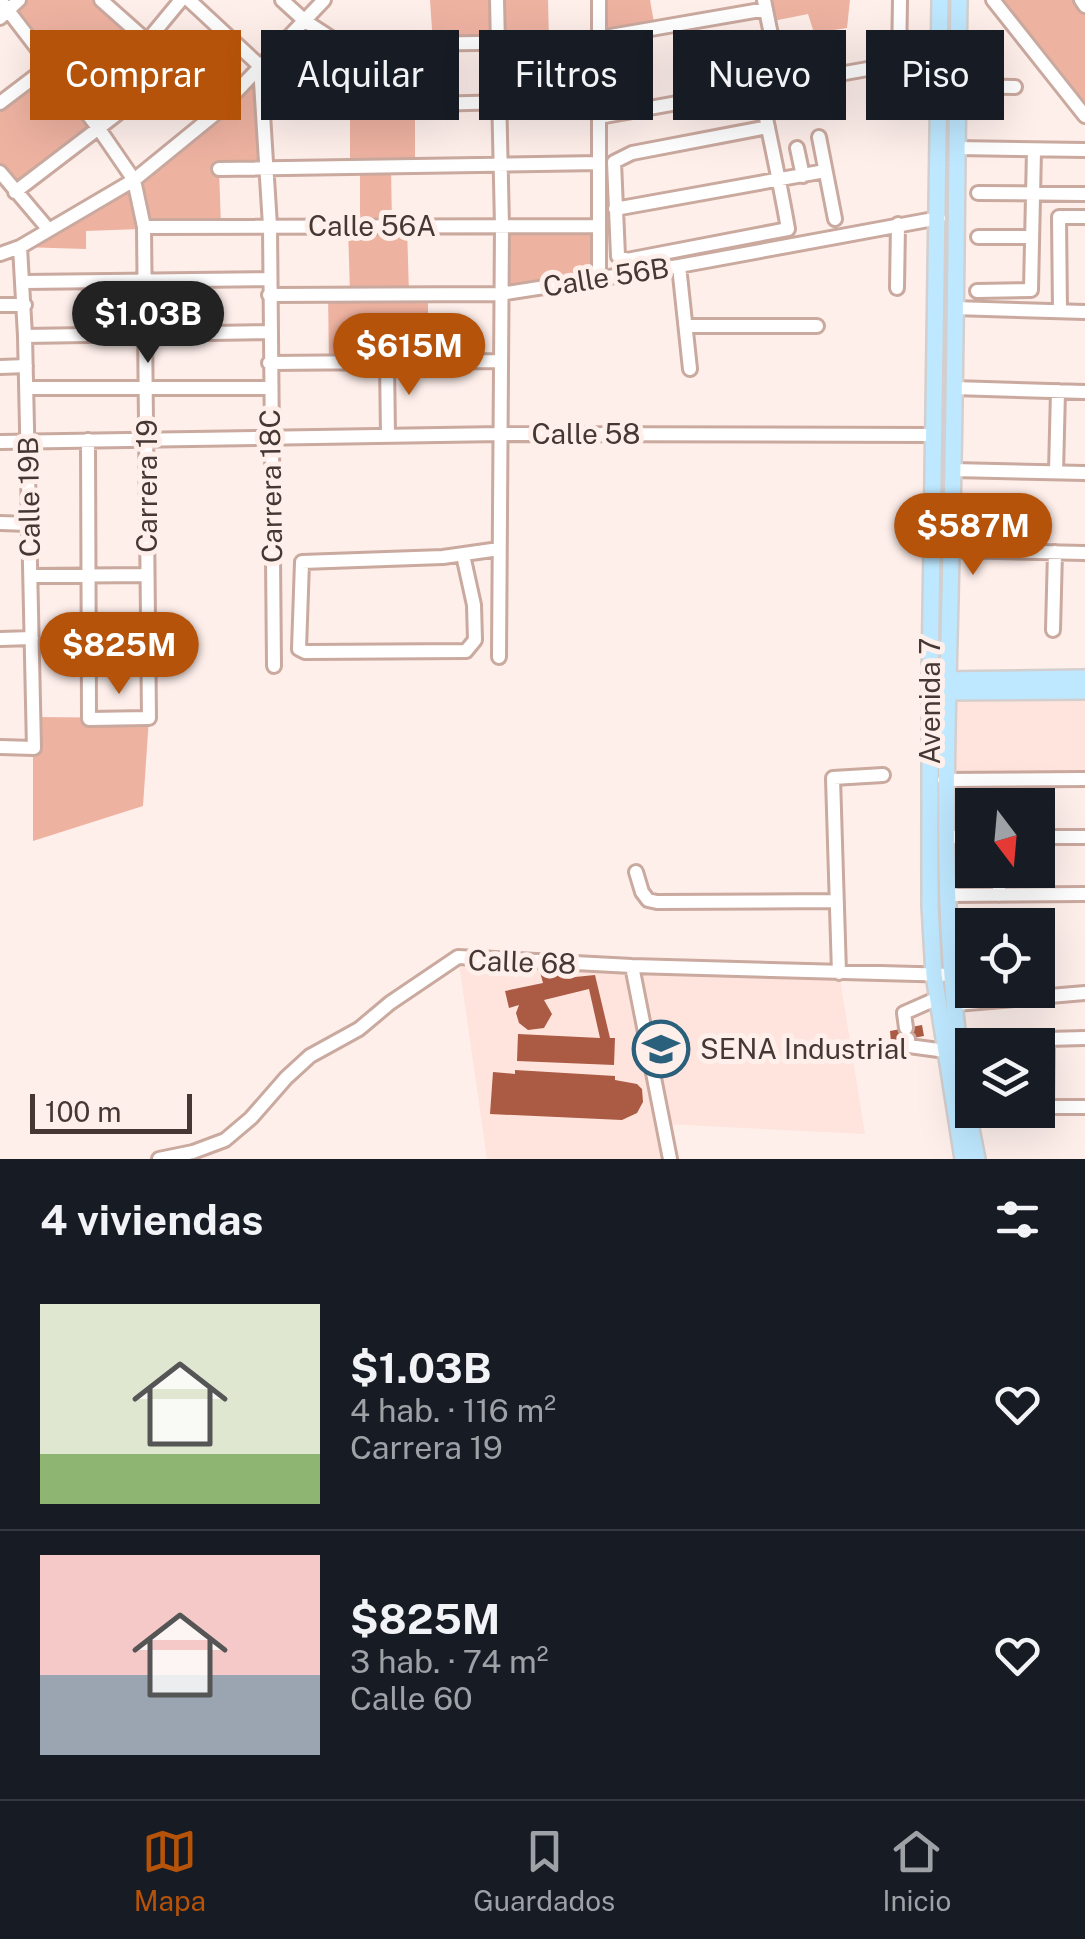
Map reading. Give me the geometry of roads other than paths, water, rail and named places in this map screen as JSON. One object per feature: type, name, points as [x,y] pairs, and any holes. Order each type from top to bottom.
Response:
[{"type":"main road","name":"Avenida 7","points":[[958,0],[958,30]]},
{"type":"main road","name":"Avenida 7","points":[[937,2],[939,30]]},
{"type":"main road","name":"Avenida 7","points":[[940,120],[929,686],[930,906],[934,975],[962,1159]]},
{"type":"main road","name":"Avenida 7","points":[[955,994],[944,780],[952,550],[956,120]]},
{"type":"main road","points":[[948,686],[1085,678]]},
{"type":"main road","points":[[929,686],[1085,691]]},
{"type":"main road","name":"Avenida 7","points":[[973,1128],[977,1159]]},
{"type":"street","points":[[3,9],[19,0]]},
{"type":"street","points":[[101,0],[135,30]]},
{"type":"street","points":[[157,30],[185,0],[260,66]]},
{"type":"street","points":[[282,0],[319,30]]},
{"type":"street","points":[[241,86],[324,0]]},
{"type":"street","points":[[497,0],[499,30]]},
{"type":"street","points":[[598,0],[599,30]]},
{"type":"street","points":[[900,0],[900,30]]},
{"type":"street","points":[[994,0],[1085,116]]},
{"type":"street","points":[[639,30],[764,5],[769,30]]},
{"type":"street","name":"Carrera 19","points":[[3,9],[30,41]]},
{"type":"street","name":"Carrera 18C","points":[[260,66],[261,76]]},
{"type":"street","points":[[0,103],[30,80]]},
{"type":"street","points":[[1004,88],[1014,88]]},
{"type":"street","name":"Carrera 19","points":[[88,576],[89,720],[149,718],[144,226],[134,180],[92,120]]},
{"type":"street","points":[[15,192],[110,120]]},
{"type":"street","points":[[0,254],[50,230],[134,180],[208,120]]},
{"type":"street","name":"Carrera 18C","points":[[265,120],[270,226],[274,666]]},
{"type":"street","points":[[498,657],[500,120]]},
{"type":"street","points":[[599,120],[599,279]]},
{"type":"street","points":[[766,120],[779,180],[788,230],[627,260],[618,256],[614,162],[768,128]]},
{"type":"street","points":[[819,137],[836,219]]},
{"type":"street","points":[[797,148],[803,176]]},
{"type":"street","points":[[956,148],[1085,150]]},
{"type":"street","points":[[977,291],[1031,290],[1034,150]]},
{"type":"street","points":[[219,169],[599,162]]},
{"type":"street","points":[[615,209],[826,171]]},
{"type":"street","points":[[0,172],[50,230]]},
{"type":"street","points":[[978,192],[1085,194]]},
{"type":"street","points":[[1060,311],[1059,217],[1085,217]]},
{"type":"street","name":"Calle 56B","points":[[269,295],[500,294],[939,218]]},
{"type":"street","points":[[898,224],[898,288]]},
{"type":"street","name":"Calle 56A","points":[[144,226],[599,226]]},
{"type":"street","points":[[978,237],[1032,237]]},
{"type":"street","name":"Calle 19B","points":[[0,747],[34,748],[26,336],[20,246]]},
{"type":"street","points":[[679,266],[690,370]]},
{"type":"street","points":[[24,282],[269,280]]},
{"type":"street","points":[[0,305],[24,305]]},
{"type":"street","points":[[954,308],[1085,312]]},
{"type":"street","points":[[686,326],[817,326]]},
{"type":"street","points":[[26,336],[269,332]]},
{"type":"street","points":[[270,363],[500,361]]},
{"type":"street","points":[[387,362],[388,435]]},
{"type":"street","points":[[0,367],[26,366]]},
{"type":"street","points":[[27,388],[270,388]]},
{"type":"street","points":[[954,388],[1085,392]]},
{"type":"street","points":[[1056,472],[1058,391]]},
{"type":"street","name":"Calle 58","points":[[0,442],[501,434],[933,435]]},
{"type":"street","points":[[88,440],[88,576]]},
{"type":"street","points":[[953,470],[1085,473]]},
{"type":"street","points":[[0,523],[29,524]]},
{"type":"street","points":[[463,555],[474,605],[474,640],[466,651],[299,649],[302,562],[463,555],[499,549]]},
{"type":"street","points":[[952,550],[1085,552]]},
{"type":"street","points":[[1053,630],[1055,552]]},
{"type":"street","points":[[31,576],[147,574]]},
{"type":"street","points":[[0,639],[32,638]]},
{"type":"street","points":[[838,973],[833,778],[883,775]]},
{"type":"street","points":[[944,780],[1085,779]]},
{"type":"street","points":[[946,836],[955,836]]},
{"type":"street","points":[[1055,837],[1085,837]]},
{"type":"street","points":[[636,872],[642,892],[648,900],[657,902],[836,901]]},
{"type":"street","points":[[999,888],[999,895]]},
{"type":"street","points":[[948,895],[1085,894]]},
{"type":"street","name":"Calle 68","points":[[159,1159],[225,1140],[310,1056],[360,1029],[390,1003],[458,958],[953,975]]},
{"type":"street","points":[[632,966],[670,1159]]},
{"type":"street","points":[[1055,996],[1085,993]]},
{"type":"street","points":[[938,998],[904,1013],[907,1033],[909,1046],[946,1051]]},
{"type":"street","points":[[1055,1038],[1085,1038]]},
{"type":"street","points":[[1055,1107],[1085,1107]]},
{"type":"place","name":"SENA Industrial","points":[[661,1049]]}]
